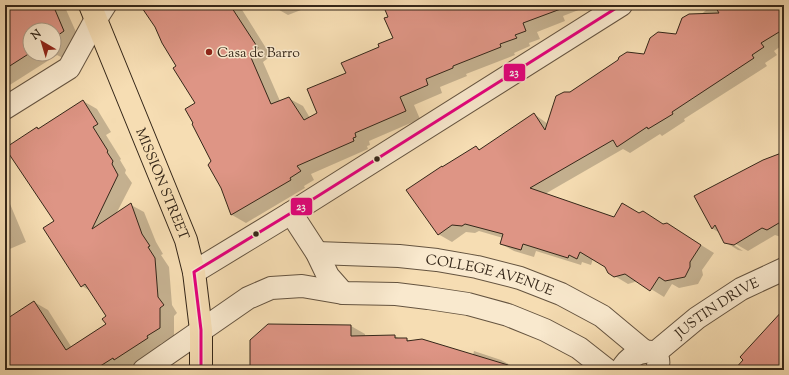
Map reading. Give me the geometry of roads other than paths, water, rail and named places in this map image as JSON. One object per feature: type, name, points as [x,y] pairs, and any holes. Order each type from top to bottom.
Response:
[{"type":"main road","name":"MISSION STREET","points":[[97,10],[186,240],[194,272],[201,330],[200,370]]},
{"type":"street","points":[[194,272],[291,213],[621,5]]},
{"type":"street","points":[[5,108],[69,68],[97,10]]},
{"type":"street","points":[[291,213],[317,253],[328,276],[343,293]]},
{"type":"street","name":"COLLEGE AVENUE","points":[[317,253],[399,256],[437,260],[477,267],[520,278],[561,294],[602,316],[656,361]]},
{"type":"street","name":"JUSTIN DRIVE","points":[[621,370],[631,357],[656,361],[697,318],[741,289],[784,269]]},
{"type":"street","points":[[144,370],[248,298],[271,288],[302,286],[343,293],[396,294],[428,298],[468,304],[508,315],[545,330],[579,348],[607,370]]},
{"type":"place","name":"Casa de Barro","points":[[209,52]]}]
